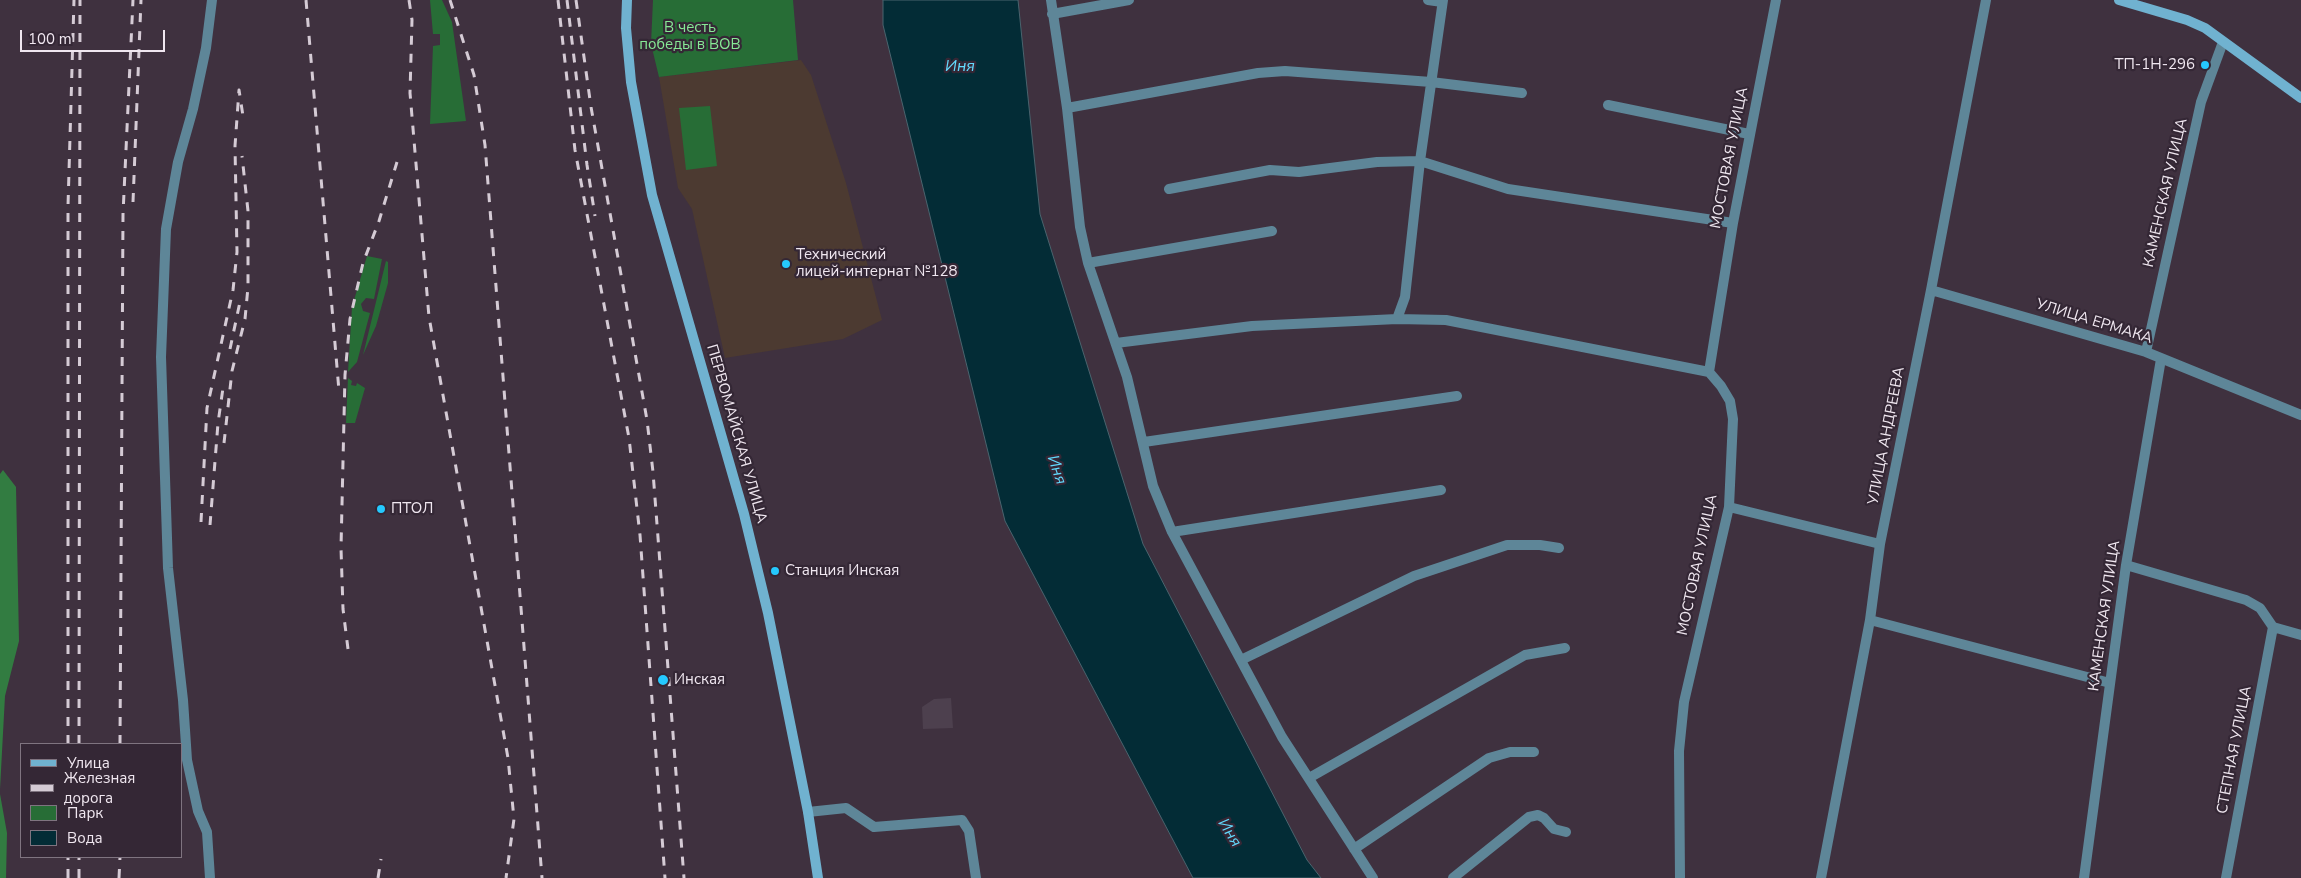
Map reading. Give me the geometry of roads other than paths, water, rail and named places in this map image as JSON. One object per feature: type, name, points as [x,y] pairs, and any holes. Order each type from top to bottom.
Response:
[{"type":"main road","name":"ПЕРВОМАЙСКАЯ УЛИЦА","points":[[627,0],[626,28],[631,82],[652,195],[744,514],[772,630],[808,812],[818,878]]},
{"type":"main road","points":[[2119,0],[2187,20],[2205,28],[2301,98]]},
{"type":"street","points":[[210,878],[207,832],[198,811],[187,760],[183,700],[168,568],[162,357],[166,229],[178,162],[194,109],[212,0]]},
{"type":"street","points":[[1051,0],[1067,108],[1080,226],[1088,263],[1116,344],[1144,442],[1153,486],[1172,532],[1282,737],[1373,878]]},
{"type":"street","points":[[1052,14],[1129,0]]},
{"type":"street","points":[[1397,319],[1405,297],[1420,161],[1443,1],[1428,0]]},
{"type":"street","name":"МОСТОВАЯ УЛИЦА","points":[[1680,878],[1679,751],[1684,702],[1728,507],[1733,419],[1730,401],[1721,386],[1709,372],[1749,134],[1776,0]]},
{"type":"street","name":"УЛИЦА АНДРЕЕВА","points":[[1821,878],[1870,620],[1880,544],[1932,290],[1986,0]]},
{"type":"street","name":"КАМЕНСКАЯ УЛИЦА","points":[[2146,352],[2202,102],[2223,42]]},
{"type":"street","points":[[1067,108],[1258,73],[1285,71],[1431,82],[1522,93]]},
{"type":"street","points":[[1608,105],[1749,134]]},
{"type":"street","points":[[1170,189],[1270,170],[1299,172],[1377,162],[1420,161],[1508,189],[1733,223]]},
{"type":"street","points":[[1088,263],[1272,232]]},
{"type":"street","name":"УЛИЦА ЕРМАКА","points":[[1932,290],[2146,352],[2301,415]]},
{"type":"street","points":[[1116,344],[1252,326],[1397,319],[1446,320],[1709,372]]},
{"type":"street","name":"КАМЕНСКАЯ УЛИЦА","points":[[2084,878],[2126,566],[2161,359]]},
{"type":"street","points":[[1144,442],[1457,396]]},
{"type":"street","points":[[1172,532],[1441,490]]},
{"type":"street","points":[[1728,507],[1880,544]]},
{"type":"street","points":[[1241,660],[1414,576],[1507,545],[1540,545],[1559,548]]},
{"type":"street","points":[[2126,566],[2246,600],[2260,608],[2273,627],[2301,635]]},
{"type":"street","points":[[1870,620],[2110,683]]},
{"type":"street","name":"СТЕПНАЯ УЛИЦА","points":[[2226,878],[2273,627]]},
{"type":"street","points":[[1309,778],[1526,655],[1565,648]]},
{"type":"street","points":[[1354,849],[1489,758],[1510,752],[1534,752]]},
{"type":"street","points":[[808,812],[846,808],[874,827],[962,820],[969,831],[976,878]]},
{"type":"street","points":[[1453,878],[1529,817],[1538,815],[1544,818],[1554,829],[1566,832]]},
{"type":"water","name":"Иня","points":[[883,0],[1018,0],[1040,214],[1143,544],[1307,860],[1321,878],[1193,878],[1005,521],[883,25]]},
{"type":"railway","points":[[68,743],[68,206],[74,0]]},
{"type":"railway","points":[[79,743],[80,0]]},
{"type":"railway","points":[[120,743],[123,214],[133,0]]},
{"type":"railway","points":[[133,202],[141,0]]},
{"type":"railway","points":[[306,0],[339,391]]},
{"type":"railway","points":[[409,0],[412,20],[410,93],[429,317],[508,758],[514,819],[506,878]]},
{"type":"railway","points":[[450,0],[474,75],[485,145],[542,878]]},
{"type":"railway","points":[[558,0],[575,150],[629,438],[640,535],[665,878]]},
{"type":"railway","points":[[567,0],[595,216]]},
{"type":"railway","points":[[576,0],[591,107],[647,420],[653,472],[684,878]]},
{"type":"railway","points":[[201,522],[207,408],[233,290],[237,252],[235,146],[239,90],[243,116]]},
{"type":"railway","points":[[224,443],[232,371],[245,319],[248,287],[248,211],[242,156]]},
{"type":"railway","points":[[348,649],[343,609],[341,548],[345,375],[350,319],[363,263],[379,221],[397,162]]},
{"type":"railway","points":[[230,349],[241,297]]},
{"type":"railway","points":[[210,525],[218,423],[223,388]]},
{"type":"railway","points":[[68,858],[68,878]]},
{"type":"railway","points":[[79,858],[79,878]]},
{"type":"railway","points":[[119,878],[120,858]]},
{"type":"railway","points":[[378,878],[381,859]]},
{"type":"place","name":"ТП-1Н-296","points":[[2205,65]]},
{"type":"place","name":"Технический лицей-интернат №128","points":[[786,264]]},
{"type":"place","name":"ПТОЛ","points":[[381,509]]},
{"type":"place","name":"Станция Инская","points":[[775,571]]},
{"type":"place","name":"Инская","points":[[663,680]]},
{"type":"park label","name":"В честь победы в ВОВ","points":[[690,36]]}]
